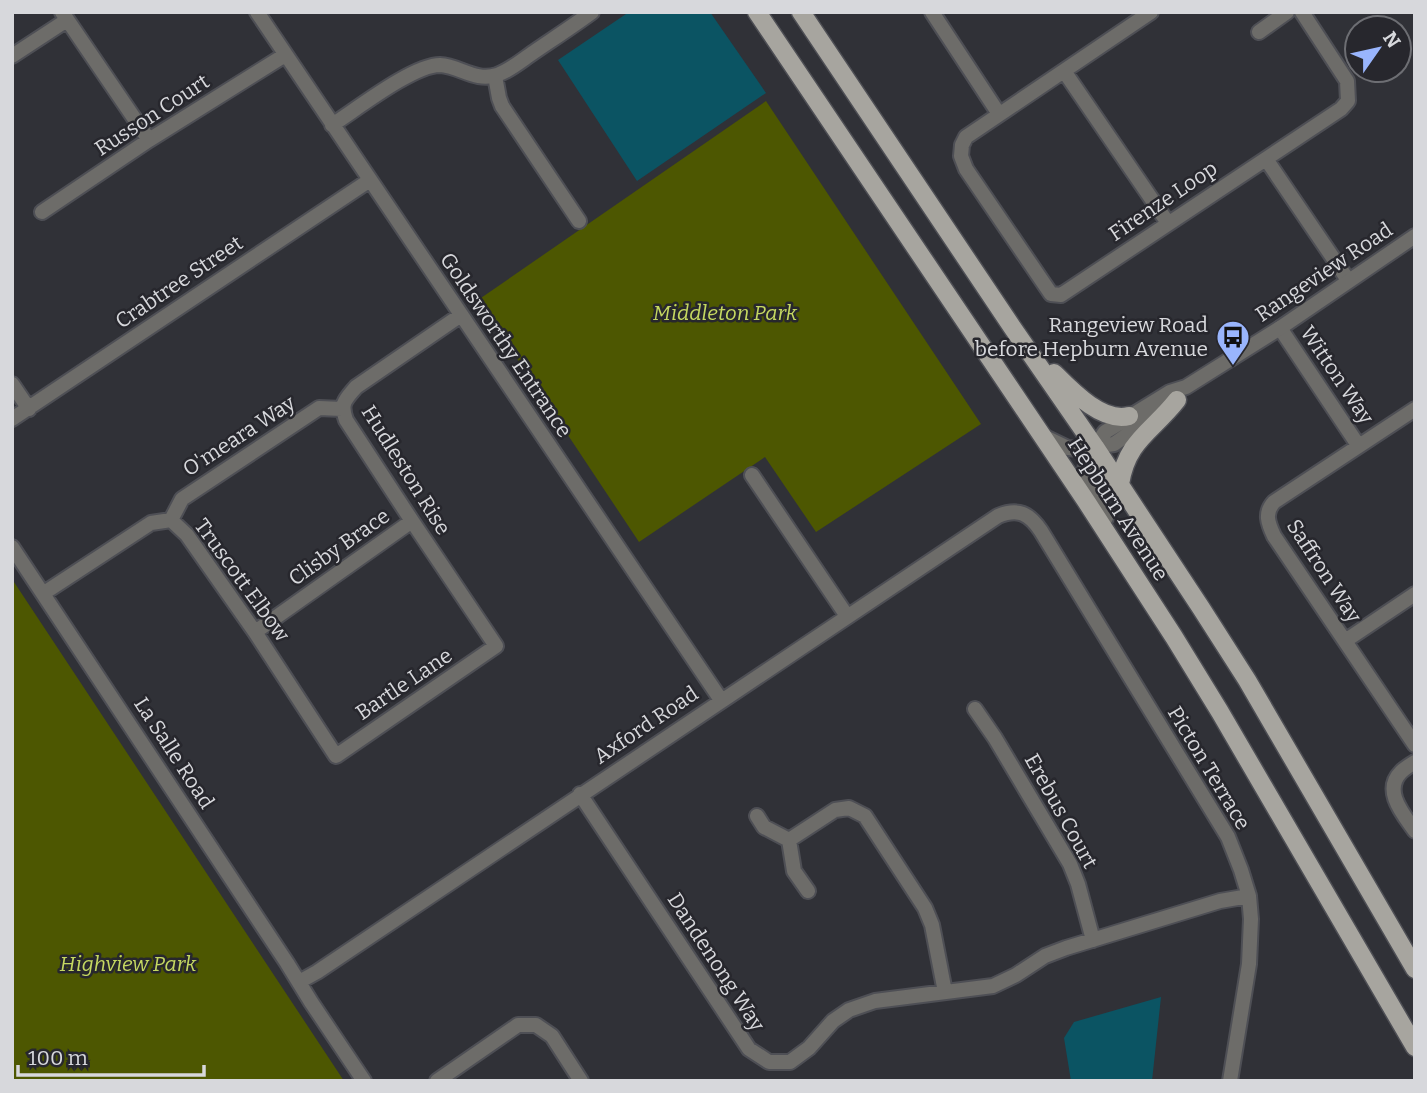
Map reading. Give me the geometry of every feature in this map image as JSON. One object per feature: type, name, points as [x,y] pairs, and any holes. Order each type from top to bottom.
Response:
[{"type":"main road","name":"Hepburn Avenue","points":[[757,12],[1154,605],[1220,712],[1415,1047]]},
{"type":"main road","name":"Hepburn Avenue","points":[[802,12],[1120,484],[1247,680],[1415,969]]},
{"type":"main road","points":[[1012,327],[1082,400],[1114,417],[1129,416]]},
{"type":"main road","points":[[1120,484],[1125,460],[1133,447],[1141,436],[1164,417],[1182,394]]},
{"type":"street","name":"Goldsworthy Entrance","points":[[257,12],[721,700]]},
{"type":"street","points":[[332,125],[407,75],[421,69],[441,65],[476,76],[495,76],[592,12]]},
{"type":"street","points":[[932,12],[999,114],[1151,12]]},
{"type":"street","points":[[1259,32],[1287,12]]},
{"type":"street","name":"Firenze Loop","points":[[999,114],[966,137],[961,156],[966,169],[1051,294],[1061,295],[1266,159],[1348,101],[1348,81],[1302,12]]},
{"type":"street","points":[[12,56],[64,16],[149,140]]},
{"type":"street","name":"Russon Court","points":[[42,212],[149,140],[285,55]]},
{"type":"street","points":[[1064,71],[1168,223]]},
{"type":"street","points":[[495,76],[502,106],[579,221]]},
{"type":"street","points":[[1266,159],[1348,281]]},
{"type":"street","name":"Crabtree Street","points":[[12,419],[369,180]]},
{"type":"street","name":"Rangeview Road","points":[[1042,435],[1068,448],[1114,443],[1415,236]]},
{"type":"street","name":"Hudleston Rise","points":[[461,315],[356,387],[346,399],[342,410],[346,420],[496,646]]},
{"type":"street","name":"Witton Way","points":[[1280,328],[1358,445]]},
{"type":"street","points":[[12,384],[29,409]]},
{"type":"street","name":"Rangeview Road","points":[[1095,447],[1105,432],[1129,416],[1170,392],[1182,394]]},
{"type":"street","name":"O'meara Way","points":[[171,520],[182,499],[319,408],[342,410]]},
{"type":"street","points":[[1358,445],[1415,409]]},
{"type":"street","name":"Saffron Way","points":[[1358,445],[1274,502],[1267,517],[1274,536],[1415,746]]},
{"type":"street","points":[[1095,447],[1085,464],[1089,488],[1154,605]]},
{"type":"street","points":[[752,475],[847,616]]},
{"type":"street","name":"Axford Road","points":[[299,982],[998,516],[1007,512],[1020,512]]},
{"type":"street","name":"Picton Terrace","points":[[1020,512],[1030,517],[1041,531],[1228,837],[1241,870],[1249,896],[1251,919],[1249,964],[1230,1081]]},
{"type":"street","name":"Truscott Elbow","points":[[44,593],[151,523],[171,520],[187,535],[255,632],[336,756]]},
{"type":"street","name":"Clisby Brace","points":[[255,632],[412,521]]},
{"type":"street","name":"La Salle Road","points":[[12,547],[364,1081]]},
{"type":"street","points":[[1345,641],[1415,594]]},
{"type":"street","name":"Bartle Lane","points":[[336,756],[496,646]]},
{"type":"street","name":"Erebus Court","points":[[975,709],[1070,864],[1093,940]]},
{"type":"street","points":[[1415,762],[1401,772],[1394,790],[1395,801],[1415,831]]},
{"type":"street","name":"Dandenong Way","points":[[580,794],[749,1049],[769,1062],[790,1062],[809,1048],[833,1021],[849,1010],[875,1001],[993,986],[1045,956],[1220,901],[1249,896]]},
{"type":"street","points":[[789,840],[835,810],[849,808],[865,816],[925,908],[932,925],[945,992]]},
{"type":"street","points":[[757,816],[764,827],[789,840]]},
{"type":"street","points":[[789,840],[794,871],[808,891]]},
{"type":"street","points":[[437,1081],[518,1025],[536,1025],[552,1037],[581,1081]]},
{"type":"green space","name":"Middleton Park","points":[[766,101],[981,424],[816,532],[765,457],[639,542],[478,300]]},
{"type":"green space","name":"Highview Park","points":[[12,579],[344,1081],[12,1081]]},
{"type":"water","points":[[629,12],[710,12],[766,93],[637,181],[558,60]]},
{"type":"water","points":[[1161,997],[1152,1081],[1071,1081],[1064,1038],[1074,1022]]},
{"type":"place","name":"Rangeview Road before Hepburn Avenue","points":[[1233,367]]}]
